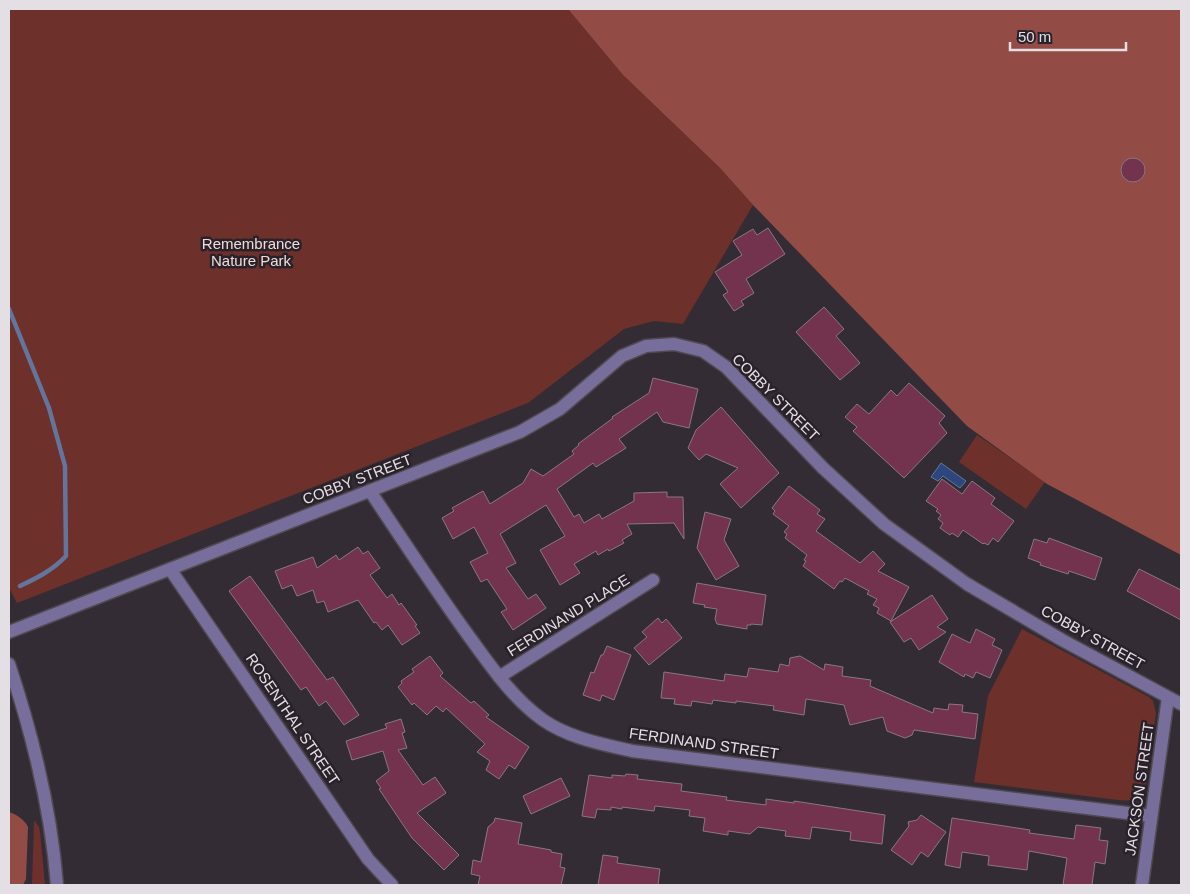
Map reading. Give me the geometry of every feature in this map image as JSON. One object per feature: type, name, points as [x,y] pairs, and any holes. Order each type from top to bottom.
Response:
[{"type":"street","name":"COBBY STREET","points":[[9,632],[520,432],[560,409],[622,356],[646,346],[674,344],[703,351],[726,367],[823,468],[884,524],[967,584],[1062,640],[1181,704]]},
{"type":"street","name":"FERDINAND STREET","points":[[370,491],[437,592],[499,677],[517,697],[544,720],[582,738],[632,751],[1151,816]]},
{"type":"street","name":"ROSENTHAL STREET","points":[[170,569],[368,859],[392,885]]},
{"type":"street","name":"FERDINAND PLACE","points":[[499,677],[653,580]]},
{"type":"street","points":[[9,664],[24,710],[45,791],[52,833],[57,885]]},
{"type":"street","name":"JACKSON STREET","points":[[1142,885],[1168,697]]},
{"type":"green space","name":"Remembrance Nature Park","points":[[9,9],[568,9],[623,75],[720,168],[753,205],[683,324],[654,321],[624,329],[528,403],[17,603],[9,588]]},
{"type":"green space","points":[[977,435],[1045,482],[1026,509],[959,462]]},
{"type":"green space","points":[[1022,629],[1149,697],[1153,701],[1156,713],[1145,788],[1138,798],[1118,800],[974,782],[988,696]]},
{"type":"green space","points":[[34,820],[40,832],[45,885],[32,885]]},
{"type":"shaded area","points":[[568,9],[1181,9],[1181,555],[1047,484],[967,426],[753,205],[720,168],[623,75]]},
{"type":"shaded area","points":[[9,812],[20,818],[28,827],[26,879],[23,885],[9,885]]},
{"type":"water","points":[[941,463],[966,481],[960,488],[943,476],[938,481],[931,477]]},
{"type":"building","points":[[1133,158],[1141,162],[1145,170],[1141,178],[1133,182],[1125,178],[1121,170],[1125,162]]},
{"type":"building","points":[[768,228],[785,254],[746,279],[754,293],[741,301],[744,305],[734,311],[723,295],[728,292],[715,272],[742,255],[733,241],[753,229],[757,235]]},
{"type":"building","points":[[824,307],[844,329],[836,336],[860,363],[840,380],[796,332]]},
{"type":"building","points":[[653,378],[698,389],[689,428],[663,422],[657,412],[619,439],[626,448],[596,467],[593,463],[557,489],[574,517],[579,514],[584,523],[599,514],[602,519],[634,501],[634,493],[667,492],[667,497],[683,497],[684,539],[674,523],[627,524],[632,534],[622,540],[624,543],[598,555],[596,551],[574,564],[580,573],[560,585],[540,550],[565,536],[546,505],[500,534],[516,563],[506,568],[528,599],[536,594],[546,608],[513,630],[501,612],[507,609],[487,579],[481,582],[470,562],[488,553],[474,527],[453,539],[442,518],[454,511],[452,508],[483,491],[490,504],[523,483],[531,469],[543,476],[574,454],[572,451],[578,444],[612,417],[649,393]]},
{"type":"building","points":[[909,383],[945,416],[939,423],[947,433],[904,478],[853,431],[857,427],[845,417],[857,404],[869,414],[891,390],[897,396]]},
{"type":"building","points":[[721,407],[779,473],[741,508],[720,484],[738,468],[706,454],[699,460],[688,448],[696,430]]},
{"type":"building","points":[[942,479],[962,494],[972,481],[995,498],[991,504],[1014,521],[998,542],[993,538],[988,545],[983,544],[963,530],[958,537],[952,533],[950,535],[940,528],[943,523],[938,519],[941,515],[936,511],[938,509],[926,501]]},
{"type":"building","points":[[789,486],[820,510],[817,514],[825,519],[816,531],[860,563],[873,551],[885,564],[878,571],[909,587],[891,621],[877,613],[879,608],[873,605],[877,599],[867,594],[869,591],[845,578],[834,589],[803,566],[807,555],[785,538],[787,534],[784,532],[789,526],[773,514],[775,511],[772,508]]},
{"type":"building","points":[[705,512],[731,519],[724,540],[739,566],[716,580],[697,548]]},
{"type":"building","points":[[1049,538],[1102,558],[1095,580],[1069,571],[1068,574],[1040,565],[1041,563],[1028,558],[1034,539],[1047,543]]},
{"type":"building","points":[[358,547],[363,554],[368,551],[380,568],[370,575],[387,598],[392,594],[417,625],[415,626],[420,633],[402,645],[388,625],[382,630],[376,622],[374,623],[358,600],[328,612],[324,601],[317,603],[313,590],[297,596],[292,585],[282,589],[275,571],[313,557],[317,568],[336,555],[339,560]]},
{"type":"building","points":[[1139,569],[1181,590],[1181,620],[1127,591]]},
{"type":"building","points":[[250,576],[327,680],[333,677],[359,715],[344,725],[326,701],[319,706],[306,687],[301,690],[229,591]]},
{"type":"building","points":[[697,583],[766,595],[762,625],[747,625],[747,629],[717,624],[715,619],[717,609],[693,603]]},
{"type":"building","points":[[932,595],[948,619],[937,627],[946,632],[919,650],[911,638],[904,642],[890,622]]},
{"type":"building","points":[[658,618],[662,623],[666,619],[682,638],[649,665],[634,648],[647,637],[642,632]]},
{"type":"building","points":[[976,629],[995,639],[992,645],[1002,650],[990,678],[976,672],[973,678],[965,674],[964,677],[939,662],[952,634],[970,643]]},
{"type":"building","points":[[607,646],[631,655],[614,700],[602,695],[600,701],[583,695],[591,672],[594,673],[601,655],[603,655]]},
{"type":"building","points":[[430,656],[443,673],[440,676],[471,703],[474,701],[489,715],[486,717],[529,747],[515,769],[509,765],[499,779],[486,770],[490,761],[477,752],[485,744],[446,708],[443,712],[436,706],[427,715],[414,703],[412,705],[398,687],[402,683],[401,681],[414,672],[412,669]]},
{"type":"building","points":[[800,656],[824,670],[825,664],[843,667],[842,676],[871,680],[870,686],[933,713],[934,708],[948,710],[949,704],[963,705],[962,712],[978,714],[975,739],[914,730],[912,735],[905,738],[887,731],[883,717],[850,725],[844,705],[806,699],[804,715],[773,710],[774,706],[736,701],[736,703],[713,700],[712,704],[692,701],[691,706],[674,704],[675,699],[661,698],[664,672],[724,681],[725,674],[747,677],[749,668],[778,672],[780,664],[789,666],[790,658]]},
{"type":"building","points":[[401,719],[405,732],[402,733],[407,748],[398,750],[423,785],[435,777],[446,793],[417,813],[459,855],[444,870],[412,838],[379,789],[381,788],[376,781],[389,771],[383,751],[352,760],[346,741],[387,728],[385,724]]},
{"type":"building","points":[[626,774],[638,775],[637,779],[682,784],[681,791],[727,797],[726,800],[766,805],[766,799],[794,803],[794,801],[885,815],[882,844],[850,840],[851,832],[812,827],[810,839],[785,836],[786,831],[758,827],[750,834],[728,831],[728,835],[703,831],[705,818],[689,816],[690,810],[655,806],[654,811],[611,807],[611,810],[597,809],[595,818],[582,816],[589,775],[612,778],[612,775],[625,776]]},
{"type":"building","points":[[561,778],[570,796],[531,814],[523,796]]},
{"type":"building","points":[[921,815],[946,832],[928,857],[921,852],[912,865],[891,850],[909,826],[908,822],[917,820]]},
{"type":"building","points":[[495,818],[522,823],[518,844],[562,854],[560,867],[565,868],[561,885],[478,885],[480,876],[471,874],[473,860],[481,862],[488,827],[494,822]]},
{"type":"building","points":[[952,818],[1030,830],[1029,833],[1074,839],[1076,825],[1101,828],[1099,840],[1108,841],[1105,864],[1095,862],[1092,885],[1063,885],[1067,858],[1029,851],[1027,870],[988,865],[989,856],[962,852],[960,868],[945,865]]},
{"type":"building","points":[[603,855],[618,857],[617,863],[660,869],[658,885],[598,885]]},
{"type":"waterway","points":[[9,309],[49,408],[65,466],[66,556],[50,570],[20,586]]}]
